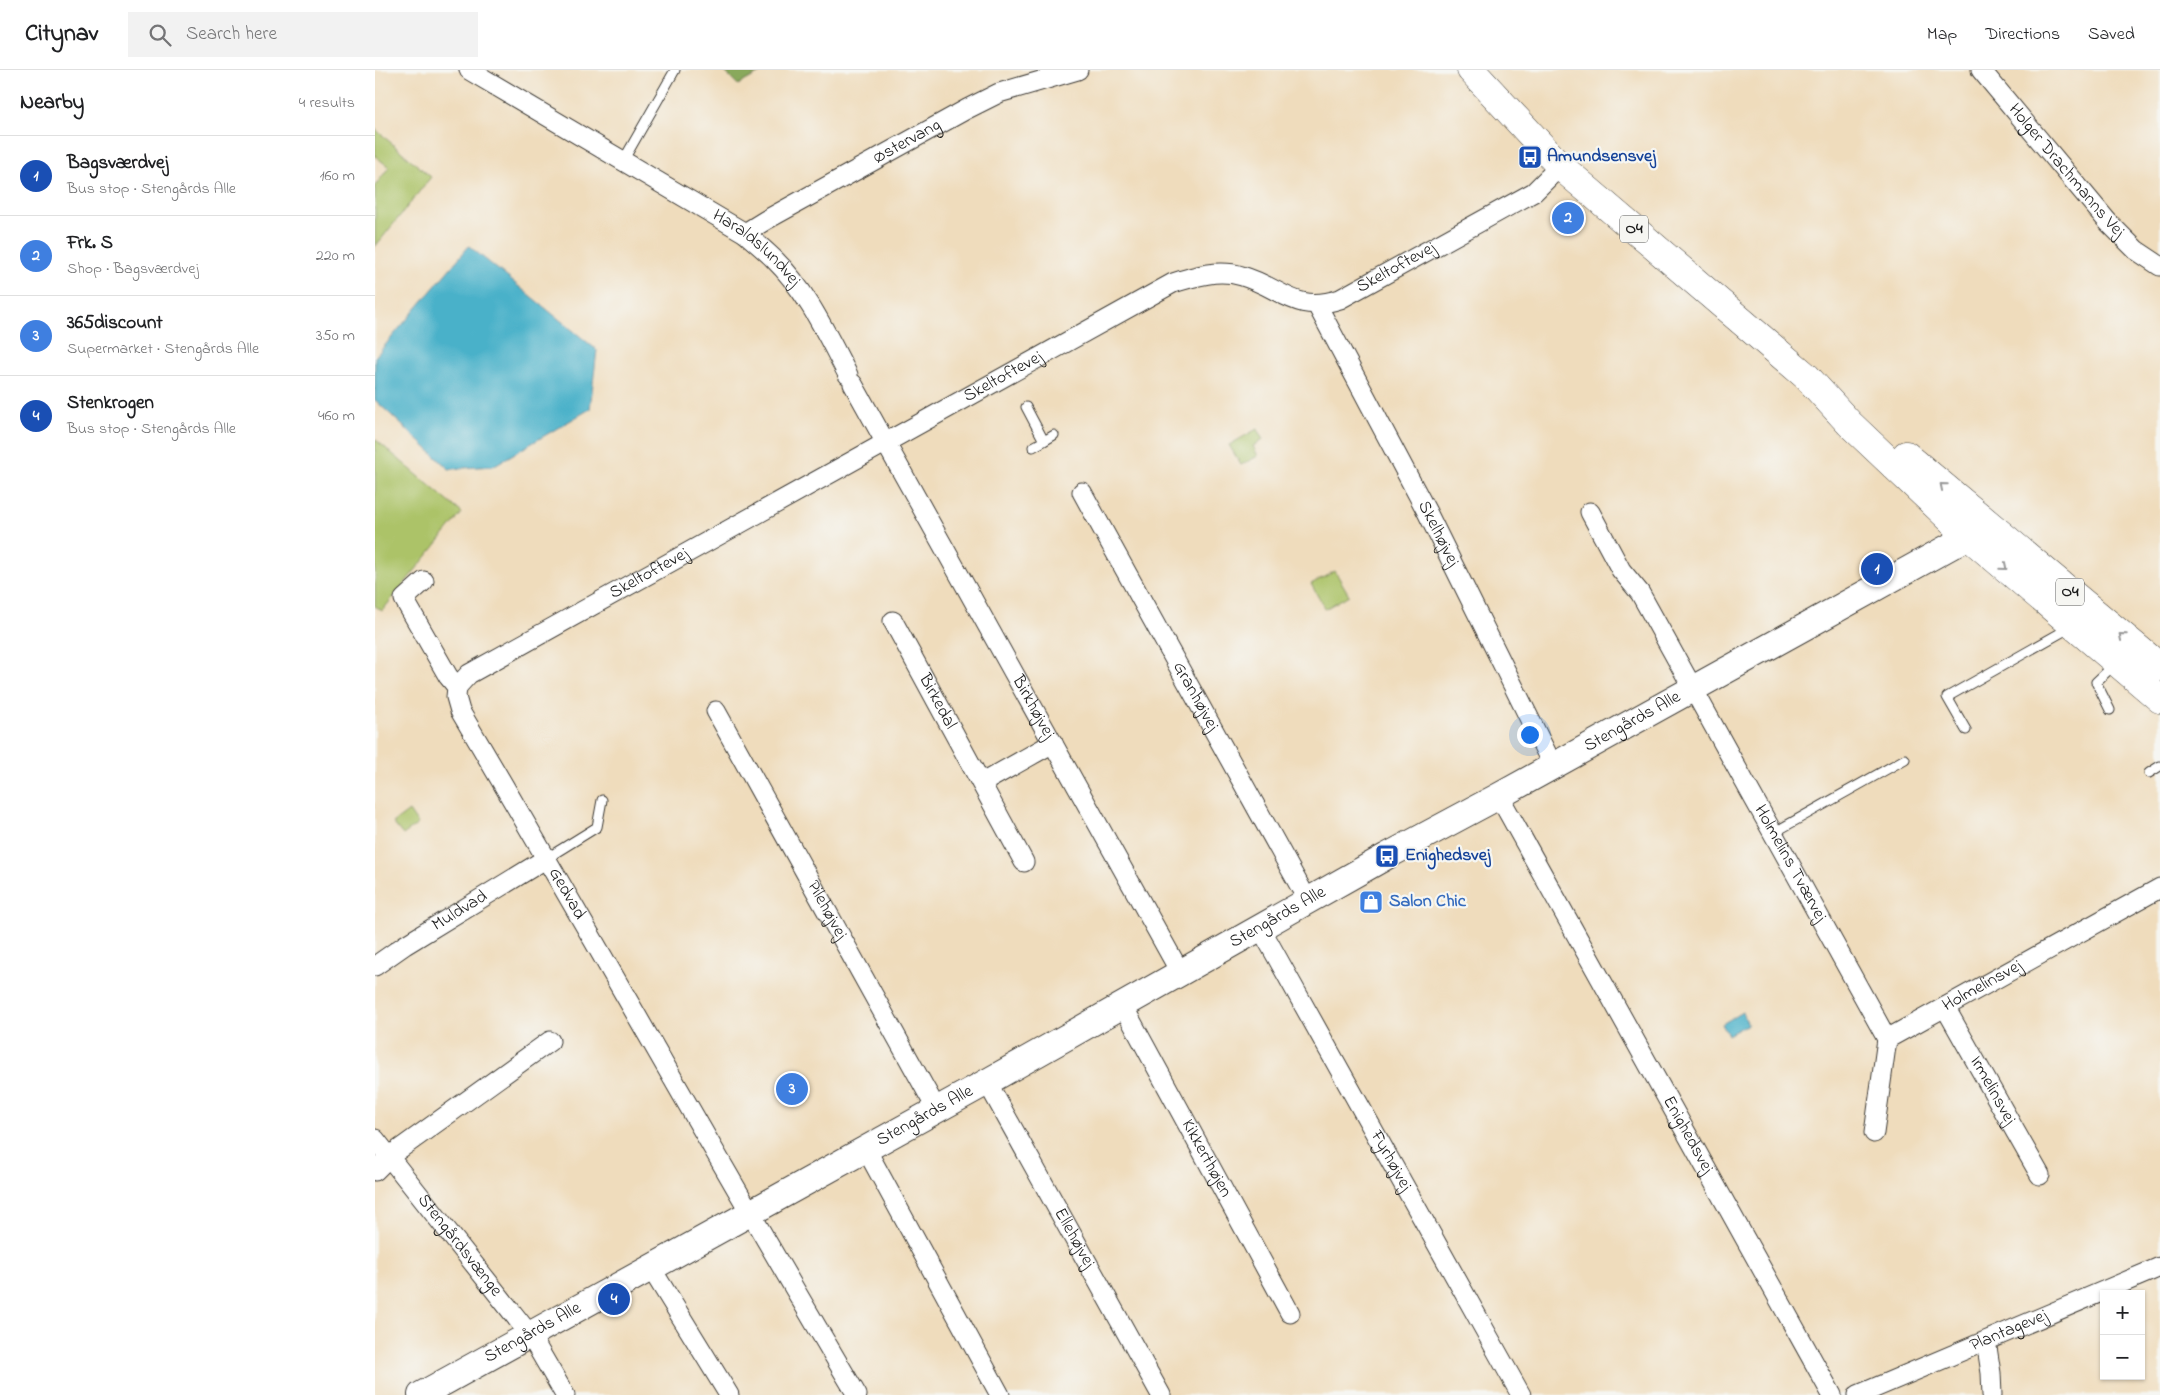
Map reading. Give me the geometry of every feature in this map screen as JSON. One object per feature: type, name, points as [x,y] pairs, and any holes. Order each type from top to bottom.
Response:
[{"type":"main road","name":"O4","points":[[1471,70],[1560,166],[1807,377],[1850,424],[1973,526],[2160,667]]},
{"type":"main road","name":"O4","points":[[1973,526],[2073,625],[2160,699]]},
{"type":"street","name":"Haraldslundvej","points":[[469,70],[745,234],[775,259],[791,278],[823,328],[886,443]]},
{"type":"street","name":"Østervang","points":[[745,234],[766,220],[999,93],[1078,70]]},
{"type":"street","name":"Holger Drachmanns Vej","points":[[1981,70],[2108,222],[2137,250],[2160,266]]},
{"type":"street","name":"Skeltoftevej","points":[[457,687],[469,674],[1173,283],[1219,273],[1241,275],[1268,286],[1297,302],[1317,305],[1340,299],[1534,192],[1560,166]]},
{"type":"street","name":"Skelhøjvej","points":[[1317,305],[1427,512],[1553,766]]},
{"type":"street","name":"Birkhøjvej","points":[[886,443],[1180,972]]},
{"type":"street","name":"Granhøjvej","points":[[1082,492],[1308,901]]},
{"type":"street","name":"Stengårds Alle","points":[[1590,512],[1621,570],[1640,593],[1692,688]]},
{"type":"street","name":"Stengårds Alle","points":[[421,1395],[937,1110],[1387,856],[1553,766],[1973,526]]},
{"type":"street","name":"Gedvad","points":[[424,581],[404,599],[447,676],[457,687],[456,697],[460,711],[547,858],[749,1213]]},
{"type":"street","name":"Birkedal","points":[[893,621],[1024,862]]},
{"type":"street","name":"Holmelins Tværvej","points":[[1692,688],[1887,1039]]},
{"type":"street","name":"Pilehøjvej","points":[[716,711],[937,1110]]},
{"type":"street","points":[[981,783],[1053,743]]},
{"type":"street","name":"Enighedsvej","points":[[1499,796],[1832,1395]]},
{"type":"street","name":"Muldvad","points":[[375,966],[405,945],[547,858]]},
{"type":"street","name":"Holmelinsvej","points":[[1887,1039],[2160,888]]},
{"type":"street","name":"Fyrhøjvej","points":[[1261,927],[1521,1395]]},
{"type":"street","name":"Kikkerthøjen","points":[[1122,1004],[1291,1313]]},
{"type":"street","name":"Irmelinsvej","points":[[1945,1007],[2040,1175]]},
{"type":"street","points":[[1874,1133],[1887,1039]]},
{"type":"street","points":[[375,1171],[390,1156],[550,1041]]},
{"type":"street","name":"Ellehøjvej","points":[[987,1082],[1161,1395]]},
{"type":"street","name":"Stengårdsvænge","points":[[375,1139],[530,1335],[565,1395]]},
{"type":"street","name":"Stengårds Alle","points":[[866,1149],[1000,1395]]},
{"type":"street","points":[[749,1213],[857,1395]]},
{"type":"street","name":"Plantagevej","points":[[1858,1395],[2160,1266]]},
{"type":"street","points":[[651,1268],[729,1395]]},
{"type":"street","points":[[1986,1341],[1992,1395]]},
{"type":"lane","points":[[623,161],[675,70]]},
{"type":"lane","points":[[1025,408],[1044,441]]},
{"type":"lane","points":[[1033,447],[1054,435]]},
{"type":"lane","points":[[1966,730],[1947,696],[2073,625]]},
{"type":"lane","points":[[2110,710],[2096,682],[2117,662]]},
{"type":"lane","points":[[1773,833],[1905,760]]},
{"type":"lane","points":[[2149,773],[2160,766]]},
{"type":"lane","points":[[547,858],[597,827],[603,800]]},
{"type":"green space","points":[[723,70],[765,70],[738,85]]},
{"type":"green space","points":[[375,129],[431,177],[375,247],[375,186],[389,167],[375,156]]},
{"type":"green space","points":[[1257,429],[1263,440],[1253,446],[1258,456],[1241,465],[1229,445]]},
{"type":"green space","points":[[375,439],[462,513],[382,611],[375,606]]},
{"type":"green space","points":[[1335,571],[1349,595],[1325,609],[1311,584]]},
{"type":"green space","points":[[409,811],[418,824],[403,835],[393,823]]},
{"type":"water","points":[[469,246],[597,350],[590,409],[493,466],[449,469],[375,400],[375,357]]},
{"type":"water","points":[[1742,1012],[1748,1024],[1728,1035],[1722,1024]]},
{"type":"place","name":"Amundsensvej","points":[[1530,157]]},
{"type":"place","name":"Frk. S","points":[[1568,218]]},
{"type":"place","name":"Bagsværdvej","points":[[1877,569]]},
{"type":"place","name":"Enighedsvej","points":[[1387,856]]},
{"type":"place","name":"Salon Chic","points":[[1371,902]]},
{"type":"place","name":"365discount","points":[[792,1089]]},
{"type":"place","name":"Stenkrogen","points":[[614,1299]]}]
